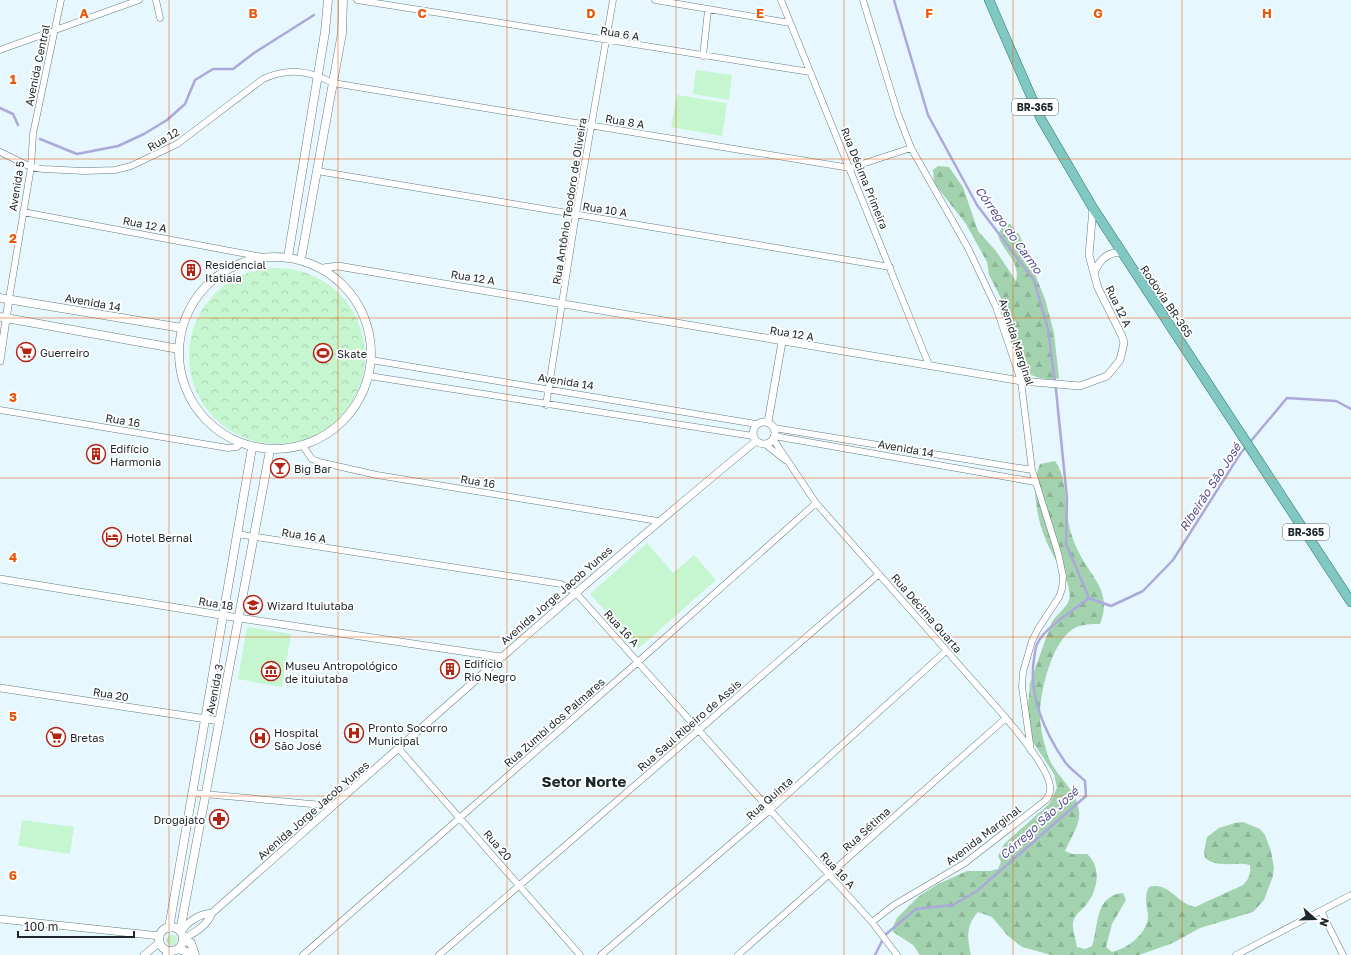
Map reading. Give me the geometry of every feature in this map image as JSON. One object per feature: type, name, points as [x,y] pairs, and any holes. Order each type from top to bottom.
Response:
[{"type":"main road","points":[[288,257],[308,131],[326,32],[328,0]]},
{"type":"main road","points":[[301,259],[342,33],[343,0]]},
{"type":"main road","name":"Rodovia BR-365","points":[[989,0],[1041,119],[1093,208],[1121,253],[1351,602]]},
{"type":"main road","points":[[263,257],[288,257],[301,259],[323,268],[344,284],[359,305],[369,332],[371,360],[369,376],[355,407],[332,431],[303,446],[270,450],[252,448],[228,438],[207,422],[191,400],[181,376],[179,349],[182,328],[194,303],[212,280],[236,265],[263,257]]},
{"type":"main road","name":"Avenida 14","points":[[0,298],[182,328]]},
{"type":"main road","points":[[3,317],[179,349]]},
{"type":"main road","name":"Avenida 3","points":[[169,928],[252,448]]},
{"type":"main road","name":"Avenida 3","points":[[182,936],[206,795],[270,450]]},
{"type":"main road","points":[[169,928],[191,943],[194,955],[179,949],[168,953],[162,947],[160,939],[164,930],[169,928]]},
{"type":"main road","points":[[179,949],[182,936]]},
{"type":"street","name":"Avenida Central","points":[[33,134],[61,0]]},
{"type":"street","points":[[0,50],[139,0]]},
{"type":"street","points":[[156,0],[160,18]]},
{"type":"street","name":"Rua 6 A","points":[[357,0],[606,41],[810,72]]},
{"type":"street","name":"Rua Antônio Teodoro de Oliveira","points":[[546,405],[576,214],[613,0]]},
{"type":"street","points":[[655,0],[790,23]]},
{"type":"street","name":"Rua Décima Primeira","points":[[781,0],[929,365]]},
{"type":"street","name":"Avenida Marginal","points":[[863,0],[895,106],[911,148],[968,248],[993,301],[1021,381],[1032,470],[1058,553],[1063,576],[1062,589],[1038,629],[1030,648],[1023,672],[1022,687],[1031,751]]},
{"type":"street","points":[[703,56],[708,10]]},
{"type":"street","name":"Rua 12","points":[[0,152],[31,167],[84,171],[115,170],[131,166],[177,144],[263,79],[276,74],[300,71],[333,83]]},
{"type":"street","name":"Rua 8 A","points":[[333,83],[850,168],[911,148]]},
{"type":"street","name":"Avenida 5","points":[[0,361],[3,317],[10,299],[31,167],[33,134]]},
{"type":"street","name":"Rua 10 A","points":[[317,171],[890,267]]},
{"type":"street","name":"Rua 12 A","points":[[323,268],[338,266],[562,303],[782,342],[1021,381],[1080,386],[1107,376],[1120,360],[1124,343],[1112,312],[1098,288],[1089,255],[1093,208]]},
{"type":"street","name":"Rua 12 A","points":[[23,212],[263,257]]},
{"type":"street","points":[[1094,273],[1103,258],[1111,253],[1121,253]]},
{"type":"street","points":[[369,376],[754,438],[765,444],[773,438],[771,425],[782,342]]},
{"type":"street","name":"Avenida 14","points":[[371,360],[756,424],[761,422],[771,425],[1032,470]]},
{"type":"street","name":"Rua 16","points":[[0,410],[228,448],[237,447],[242,443]]},
{"type":"street","points":[[754,438],[753,430],[756,424]]},
{"type":"street","name":"Avenida Jorge Jacob Yunes","points":[[182,936],[201,927],[212,914],[501,657],[754,438]]},
{"type":"street","name":"Avenida 14","points":[[773,438],[1035,482]]},
{"type":"street","name":"Rua Décima Quarta","points":[[773,438],[816,503],[1006,718],[1031,751],[1048,780]]},
{"type":"street","name":"Rua Décima Quarta","points":[[765,444],[788,462]]},
{"type":"street","name":"Rua 16","points":[[303,446],[312,459],[319,462],[377,475],[658,521]]},
{"type":"street","name":"Rua Zumbi dos Palmares","points":[[303,955],[639,661],[816,503]]},
{"type":"street","name":"Rua 16 A","points":[[238,534],[560,584],[576,593],[639,661],[698,730],[872,922],[897,955]]},
{"type":"street","name":"Rua Saul Ribeiro de Assis","points":[[439,955],[518,885],[879,574]]},
{"type":"street","name":"Rua 18","points":[[0,579],[239,618],[501,657]]},
{"type":"street","name":"Rua Quinta","points":[[601,955],[770,810],[946,651]]},
{"type":"street","name":"Rua 20","points":[[0,688],[220,721]]},
{"type":"street","name":"Rua Sétima","points":[[738,955],[1006,718]]},
{"type":"street","name":"Rua 20","points":[[399,749],[580,955]]},
{"type":"street","name":"Avenida Marginal","points":[[872,922],[894,905],[965,863],[1046,800],[1050,792],[1048,780]]},
{"type":"street","points":[[193,793],[333,806]]},
{"type":"street","points":[[1236,955],[1351,895]]},
{"type":"street","points":[[1320,911],[1343,955]]},
{"type":"street","name":"Avenida Jorge Jacob Yunes","points":[[182,936],[189,922],[206,914],[212,914]]},
{"type":"street","points":[[0,919],[160,939]]},
{"type":"street","points":[[144,955],[160,939]]},
{"type":"green space","points":[[696,70],[732,75],[729,100],[693,94]]},
{"type":"green space","points":[[677,95],[727,103],[722,136],[671,127]]},
{"type":"green space","points":[[938,166],[949,167],[963,187],[978,231],[996,251],[1016,281],[1017,274],[1014,262],[1000,241],[998,235],[1004,224],[1010,224],[1019,234],[1045,299],[1054,333],[1059,378],[1043,379],[1031,375],[1016,367],[1009,343],[1006,308],[989,275],[987,262],[966,224],[934,183],[933,170]]},
{"type":"green space","points":[[277,268],[294,270],[311,275],[333,288],[345,300],[361,330],[365,356],[363,373],[358,390],[345,412],[333,424],[303,440],[277,444],[260,442],[243,437],[221,424],[209,412],[193,382],[189,356],[191,339],[196,322],[209,300],[221,288],[251,272]]},
{"type":"green space","points":[[1055,461],[1059,467],[1063,480],[1069,526],[1077,550],[1101,590],[1104,605],[1100,624],[1076,627],[1066,635],[1059,645],[1053,656],[1045,681],[1042,693],[1040,715],[1048,756],[1051,763],[1074,796],[1079,811],[1077,826],[1065,851],[1072,854],[1087,854],[1095,865],[1097,879],[1096,886],[1090,899],[1075,917],[1073,922],[1077,947],[1085,949],[1092,946],[1099,913],[1102,906],[1114,895],[1123,893],[1126,900],[1112,924],[1106,947],[1112,952],[1124,948],[1130,944],[1144,929],[1148,917],[1146,895],[1149,887],[1162,887],[1183,902],[1195,907],[1243,885],[1249,876],[1250,865],[1221,864],[1205,858],[1204,851],[1207,837],[1219,828],[1243,822],[1260,829],[1265,835],[1271,851],[1274,868],[1273,876],[1264,900],[1253,912],[1200,928],[1173,943],[1139,955],[1051,955],[1022,947],[1007,935],[992,917],[978,912],[971,922],[968,932],[971,955],[920,955],[913,945],[893,932],[894,924],[897,918],[919,896],[938,884],[967,871],[990,871],[998,869],[1001,862],[998,856],[1004,844],[1049,804],[1057,788],[1054,774],[1031,739],[1028,706],[1030,683],[1051,624],[1068,603],[1070,594],[1064,574],[1051,551],[1043,532],[1039,520],[1035,496],[1035,485],[1040,464]]},
{"type":"green space","points":[[647,543],[673,573],[694,555],[716,580],[639,648],[590,594]]},
{"type":"green space","points":[[247,627],[291,634],[282,687],[238,679]]},
{"type":"green space","points":[[22,820],[74,827],[70,854],[18,846]]},
{"type":"green space","points":[[172,934],[176,936],[178,940],[176,944],[172,946],[168,944],[166,940],[168,936]]},
{"type":"waterway","name":"Córrego do Carmo","points":[[894,0],[928,115],[977,205],[1034,280],[1048,329],[1056,390],[1067,498],[1066,544],[1089,598]]},
{"type":"waterway","points":[[40,139],[77,154],[118,146],[144,134],[167,120],[185,104],[195,80],[213,69],[233,69],[254,53],[314,15]]},
{"type":"waterway","points":[[0,108],[13,114],[18,125]]},
{"type":"waterway","name":"Ribeirão São José","points":[[1089,598],[1111,606],[1143,591],[1173,560],[1240,454],[1287,398],[1336,401],[1351,409]]},
{"type":"waterway","name":"Córrego São José","points":[[875,955],[885,935],[916,909],[953,905],[977,891],[1086,796],[1085,781],[1065,762],[1045,726],[1036,700],[1033,673],[1036,647],[1041,637],[1060,619],[1089,598]]},
{"type":"place","name":"Residencial Itatiaia","points":[[191,270]]},
{"type":"place","name":"Guerreiro","points":[[26,352]]},
{"type":"place","name":"Skate","points":[[323,353]]},
{"type":"place","name":"Edifício Harmonia","points":[[96,454]]},
{"type":"place","name":"Big Bar","points":[[280,468]]},
{"type":"place","name":"Hotel Bernal","points":[[112,537]]},
{"type":"place","name":"Wizard Ituiutaba","points":[[253,605]]},
{"type":"place","name":"Edifício Rio Negro","points":[[450,669]]},
{"type":"place","name":"Museu Antropológico de ituiutaba","points":[[271,671]]},
{"type":"place","name":"Pronto Socorro Municipal","points":[[354,733]]},
{"type":"place","name":"Bretas","points":[[56,737]]},
{"type":"place","name":"Hospital São José","points":[[260,738]]},
{"type":"place","name":"Drogajato","points":[[219,819]]},
{"type":"district","name":"Setor Norte","points":[[584,781]]}]
